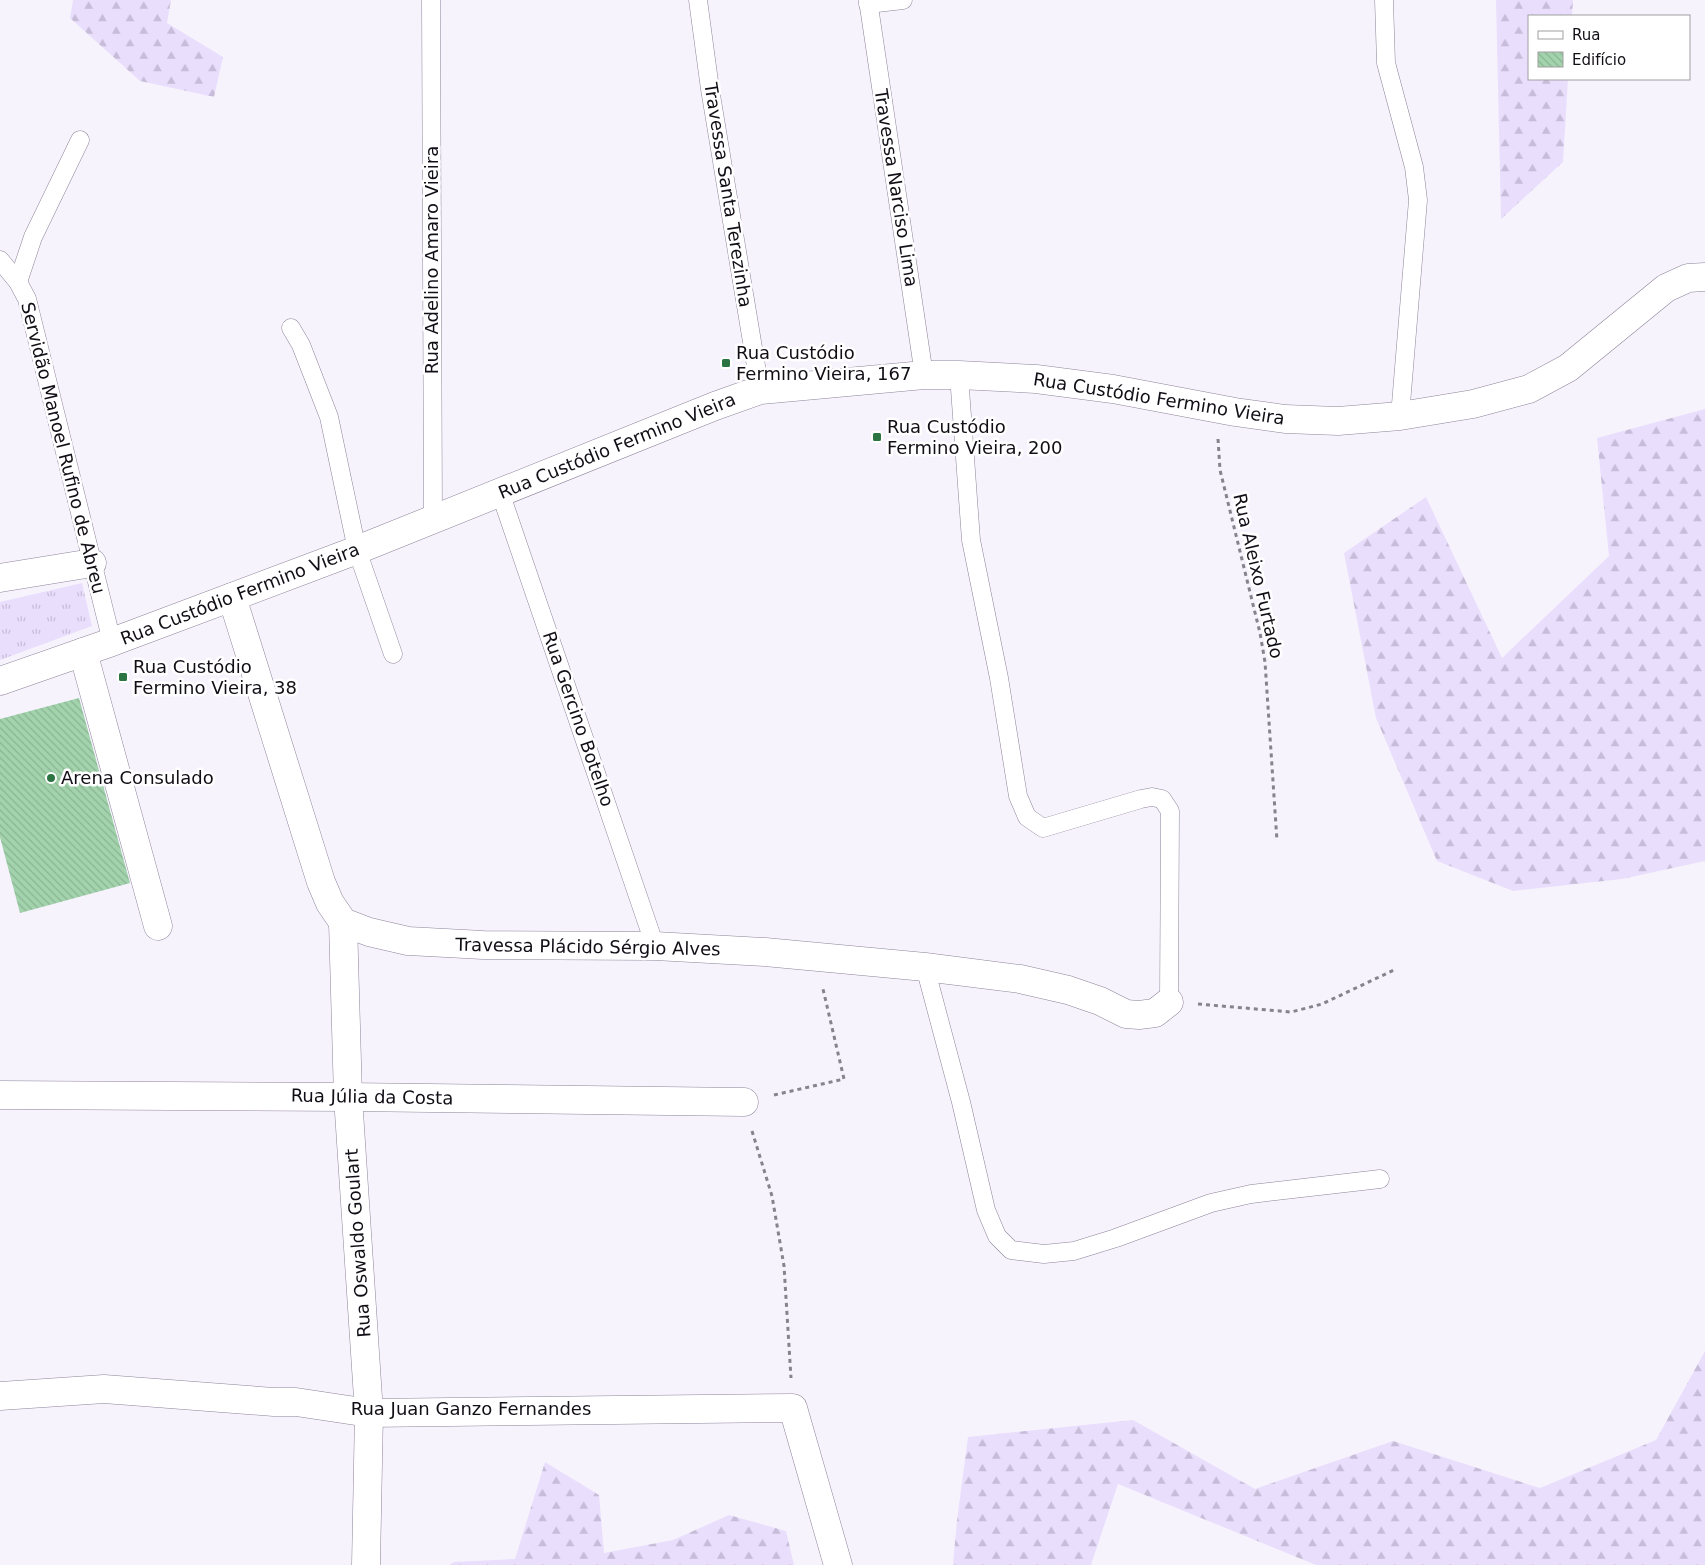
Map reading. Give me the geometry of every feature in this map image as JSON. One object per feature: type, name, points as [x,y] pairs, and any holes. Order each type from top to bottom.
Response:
[{"type":"street","name":"Rua Custódio Fermino Vieira","points":[[0,681],[112,642],[357,550],[715,406],[760,390],[924,376],[959,375],[1036,379],[1113,389],[1219,409],[1285,418],[1338,421],[1400,416],[1473,404],[1529,389],[1568,368],[1666,288],[1688,278],[1705,277]]},
{"type":"street","points":[[0,578],[92,563]]},
{"type":"street","points":[[232,597],[321,882],[330,903],[344,922]]},
{"type":"street","points":[[83,652],[158,926]]},
{"type":"street","name":"Travessa Plácido Sérgio Alves","points":[[344,922],[369,932],[408,941],[483,946],[656,946],[765,952],[925,967],[1020,980],[1068,990],[1100,1001],[1126,1014],[1139,1016],[1155,1013],[1169,1002]]},
{"type":"street","name":"Rua Oswaldo Goulart","points":[[344,922],[348,1096],[369,1413],[366,1565]]},
{"type":"street","name":"Rua Júlia da Costa","points":[[0,1095],[348,1096],[744,1102]]},
{"type":"street","name":"Rua Juan Ganzo Fernandes","points":[[0,1396],[104,1389],[296,1402],[369,1413],[793,1408]]},
{"type":"street","points":[[793,1408],[838,1565]]},
{"type":"lane","name":"Rua Adelino Amaro Vieira","points":[[431,0],[433,519]]},
{"type":"lane","name":"Travessa Santa Terezinha","points":[[698,0],[710,89],[760,390]]},
{"type":"lane","points":[[868,2],[903,0]]},
{"type":"lane","points":[[1384,0],[1386,63],[1414,167],[1418,200],[1400,416]]},
{"type":"lane","name":"Travessa Narciso Lima","points":[[868,2],[924,376]]},
{"type":"lane","points":[[18,282],[34,237],[80,140]]},
{"type":"lane","name":"Servidão Manoel Rufino de Abreu","points":[[0,260],[18,282],[32,314],[112,642]]},
{"type":"lane","points":[[291,328],[301,346],[329,417],[357,550],[393,654]]},
{"type":"lane","points":[[959,375],[971,540],[999,678],[1018,796],[1027,817],[1043,828],[1141,799],[1152,797],[1162,799],[1170,811],[1169,1002]]},
{"type":"lane","name":"Rua Gercino Botelho","points":[[500,492],[656,946]]},
{"type":"lane","points":[[925,967],[961,1102],[986,1210],[996,1236],[1011,1250],[1044,1254],[1074,1251],[1116,1238],[1211,1203],[1251,1194],[1380,1179]]},
{"type":"path","name":"Rua Aleixo Furtado","points":[[1219,409],[1218,453],[1220,470],[1260,633],[1265,662],[1278,841]]},
{"type":"path","points":[[793,1408],[784,1266],[772,1196],[744,1102],[844,1078],[815,956]]},
{"type":"path","points":[[1169,1002],[1291,1012],[1322,1004],[1394,970]]},
{"type":"green space","points":[[73,0],[171,0],[167,23],[223,57],[214,97],[140,81],[70,18]]},
{"type":"green space","points":[[1496,0],[1573,0],[1572,15],[1528,15],[1528,80],[1568,80],[1563,162],[1501,219]]},
{"type":"green space","points":[[1705,409],[1705,861],[1622,879],[1513,891],[1437,861],[1376,718],[1344,553],[1426,497],[1502,658],[1609,556],[1597,438]]},
{"type":"green space","points":[[82,583],[92,626],[0,660],[0,602]]},
{"type":"green space","points":[[1705,1351],[1705,1565],[1316,1565],[1118,1484],[1091,1565],[953,1565],[968,1437],[1133,1420],[1255,1489],[1393,1441],[1540,1488],[1656,1440]]},
{"type":"green space","points":[[545,1462],[599,1495],[604,1553],[673,1540],[729,1515],[786,1531],[794,1565],[449,1565],[454,1562],[515,1559]]},
{"type":"building","name":"Arena Consulado","points":[[79,698],[130,883],[20,913],[0,837],[0,719]]},
{"type":"place","name":"Rua Custódio Fermino Vieira, 167","points":[[726,363]]},
{"type":"place","name":"Rua Custódio Fermino Vieira, 200","points":[[877,437]]},
{"type":"place","name":"Rua Custódio Fermino Vieira, 38","points":[[123,677]]},
{"type":"place","name":"Arena Consulado","points":[[51,778]]}]
